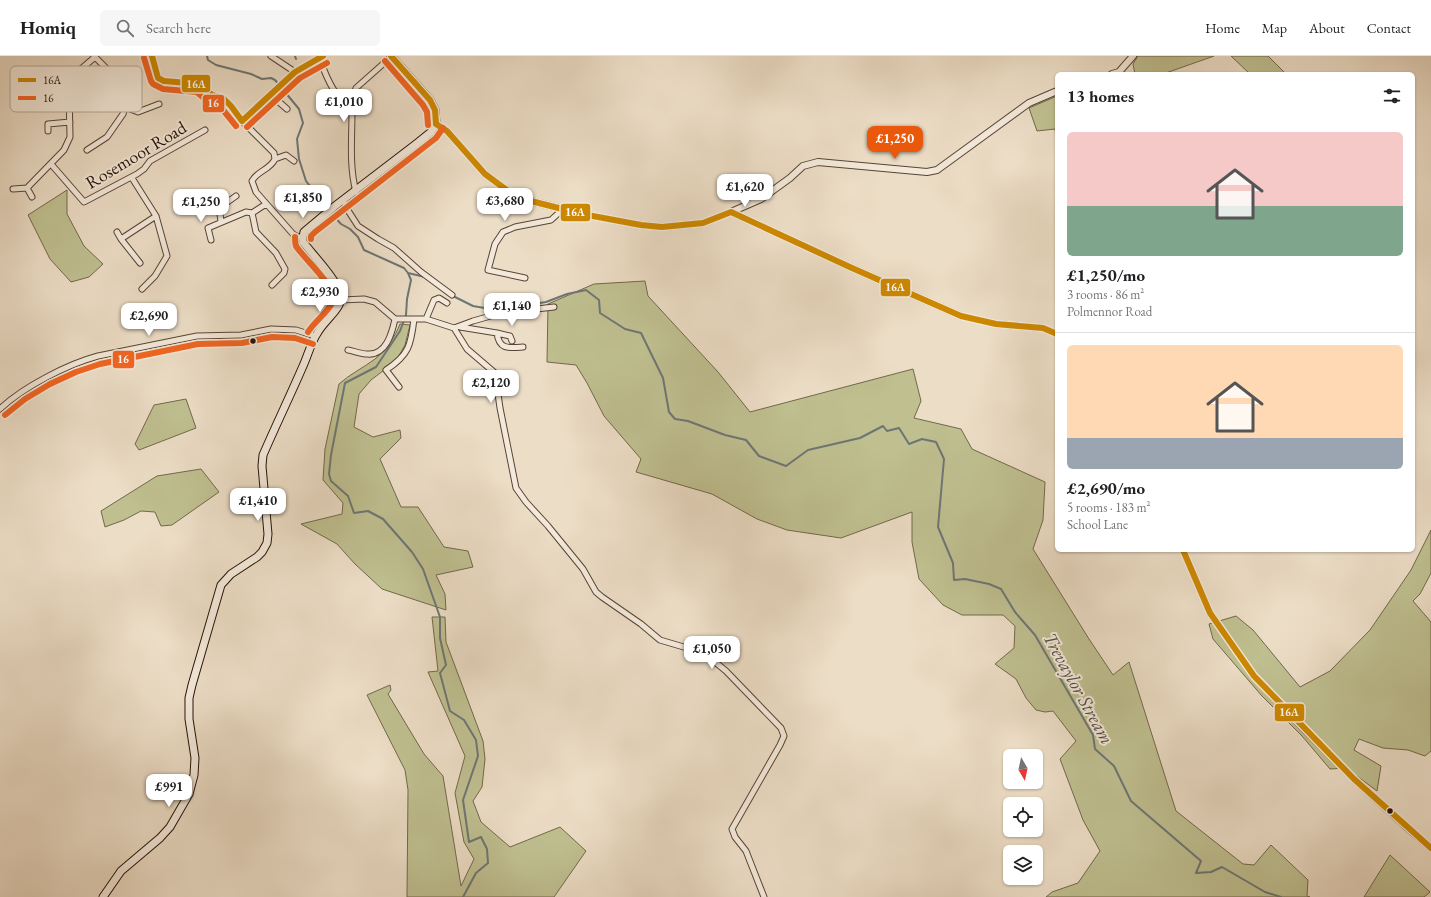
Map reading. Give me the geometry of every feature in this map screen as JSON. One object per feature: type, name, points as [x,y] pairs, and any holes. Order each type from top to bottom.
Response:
[{"type":"main road","points":[[103,897],[121,871],[160,838],[170,826],[189,794],[194,775],[194,758],[189,718],[189,698],[221,585],[231,574],[257,558],[265,549],[268,542],[262,466],[263,456],[305,363],[315,336],[319,329],[339,306],[341,300],[338,287],[303,242],[304,232],[335,206],[356,192],[431,132],[436,124],[435,110],[430,100],[391,56]]},
{"type":"street","points":[[152,56],[158,78],[164,81],[200,84],[212,94],[223,98],[242,121],[274,153],[275,159],[272,165],[254,177],[252,181],[256,192],[293,234],[298,237],[303,237]]},
{"type":"street","points":[[271,56],[294,72]]},
{"type":"street","points":[[350,106],[356,88],[391,56]]},
{"type":"street","points":[[1119,72],[1133,56]]},
{"type":"street","points":[[84,66],[95,57],[104,66]]},
{"type":"street","points":[[242,121],[294,72],[321,57],[335,92],[350,106],[352,112],[353,181],[356,192]]},
{"type":"street","points":[[436,124],[447,131],[485,174],[508,191],[531,201],[562,210],[611,220],[662,227],[703,223],[731,212],[761,199],[803,166],[818,162],[927,172],[937,170],[1029,103],[1055,92]]},
{"type":"street","points":[[271,95],[287,109]]},
{"type":"street","points":[[142,110],[159,104]]},
{"type":"street","points":[[13,189],[27,188],[64,150],[70,137],[70,112]]},
{"type":"street","points":[[87,150],[107,137],[124,112]]},
{"type":"street","points":[[48,131],[48,124],[70,122]]},
{"type":"street","name":"Rosemoor Road","points":[[51,164],[84,202],[132,178],[144,169],[150,161],[205,130]]},
{"type":"street","points":[[275,159],[286,155],[294,161]]},
{"type":"street","points":[[132,178],[156,216],[167,256],[155,276],[142,288]]},
{"type":"street","points":[[27,188],[32,197]]},
{"type":"street","points":[[221,221],[219,208],[236,196]]},
{"type":"street","points":[[344,200],[349,212],[358,226],[378,240],[394,248],[421,272],[452,295]]},
{"type":"street","points":[[211,240],[208,228],[221,221],[228,221],[246,212],[252,213],[266,204]]},
{"type":"street","points":[[525,278],[488,270],[495,244],[503,232],[515,227],[551,220],[562,210]]},
{"type":"street","points":[[731,212],[961,316],[996,324],[1043,328],[1055,333]]},
{"type":"street","points":[[252,213],[256,232],[276,254],[285,269],[284,273],[272,285]]},
{"type":"street","points":[[121,239],[156,216]]},
{"type":"street","points":[[117,232],[140,263]]},
{"type":"street","points":[[426,319],[434,300],[439,298],[447,303]]},
{"type":"street","points":[[341,300],[364,299],[375,302],[397,319],[426,319],[457,327],[510,336],[512,341]]},
{"type":"street","points":[[457,327],[473,320],[501,314],[554,307]]},
{"type":"street","points":[[348,350],[367,354],[377,352],[388,343],[397,319]]},
{"type":"street","points":[[399,387],[386,370],[397,363],[406,353],[412,339],[411,319]]},
{"type":"street","points":[[457,327],[467,349],[495,373],[500,408],[516,488],[526,502],[583,568],[596,592],[641,624],[660,640],[704,653],[726,671],[781,728],[784,736],[780,745],[732,829],[735,837],[746,851],[764,897]]},
{"type":"street","points":[[0,409],[23,390],[85,360],[98,356],[197,336],[242,335],[271,329],[296,330],[315,336]]},
{"type":"street","points":[[497,333],[499,341],[503,346],[508,348],[523,347]]},
{"type":"street","points":[[1184,552],[1210,613],[1254,676],[1311,736],[1405,826],[1431,848]]},
{"type":"green space","points":[[1138,56],[1214,56],[1169,72],[1135,72],[1133,64]]},
{"type":"green space","points":[[1231,56],[1268,56],[1284,72],[1248,72]]},
{"type":"green space","points":[[1055,97],[1055,129],[1037,131],[1029,108]]},
{"type":"green space","points":[[67,190],[67,214],[84,246],[103,264],[89,277],[71,282],[50,259],[28,215]]},
{"type":"green space","points":[[645,281],[648,296],[718,372],[750,412],[913,369],[921,401],[914,418],[961,429],[972,449],[1045,482],[1043,520],[1033,549],[1113,675],[1129,662],[1176,811],[1243,864],[1254,865],[1271,845],[1308,880],[1307,896],[1310,897],[1046,897],[1052,892],[1078,883],[1100,851],[1083,820],[1060,759],[1076,741],[1053,711],[1045,712],[1036,710],[1026,698],[1016,679],[995,664],[1014,648],[1015,626],[1003,615],[962,615],[943,605],[919,579],[912,542],[912,512],[841,538],[787,530],[757,519],[712,494],[636,472],[641,459],[604,416],[576,365],[547,362],[548,304],[594,284]]},
{"type":"green space","points":[[400,324],[410,325],[405,345],[396,361],[371,380],[359,394],[354,427],[373,437],[400,430],[401,438],[380,459],[401,507],[418,507],[444,547],[468,551],[473,567],[436,575],[445,594],[446,610],[382,589],[355,564],[337,544],[301,524],[342,514],[343,503],[323,480],[325,449],[339,384],[383,352],[396,334]]},
{"type":"green space","points":[[186,399],[196,428],[139,450],[135,444],[154,405]]},
{"type":"green space","points":[[201,469],[219,492],[172,525],[161,526],[155,512],[141,511],[124,520],[105,527],[101,511],[157,476]]},
{"type":"green space","points":[[1431,530],[1431,573],[1420,594],[1413,601],[1431,622],[1431,751],[1425,756],[1408,750],[1383,748],[1359,739],[1354,750],[1381,766],[1377,791],[1346,768],[1330,769],[1302,736],[1262,696],[1213,639],[1209,624],[1236,616],[1253,630],[1300,687],[1330,671],[1370,630],[1411,570]]},
{"type":"green space","points":[[432,617],[445,617],[446,642],[483,741],[485,759],[482,787],[473,801],[481,822],[510,847],[560,827],[586,851],[554,897],[407,897],[408,790],[405,770],[367,695],[390,685],[391,690],[388,694],[424,754],[443,776],[461,886],[474,859],[464,842],[455,793],[465,756],[428,672],[438,671]]},
{"type":"green space","points":[[1390,855],[1430,892],[1424,897],[1364,897]]},
{"type":"waterway","points":[[207,56],[208,60],[216,65],[251,74],[262,79],[271,78],[275,80],[299,109],[303,123],[297,139],[299,159],[306,181],[328,209]]},
{"type":"waterway","points":[[331,213],[341,224],[350,229],[358,237],[364,250],[404,268],[411,280],[407,299],[406,315],[400,331],[376,367],[345,383],[331,455],[329,474],[331,481],[348,496],[354,513],[368,511],[383,519],[412,552],[423,569],[440,617],[440,638],[446,665],[440,673],[450,711],[464,720],[476,740],[478,756],[463,800],[469,842],[481,837],[487,849],[488,863],[476,873],[463,897]]},
{"type":"waterway","name":"Trevaylor Stream","points":[[408,273],[425,277]]},
{"type":"waterway","name":"Trevaylor Stream","points":[[451,295],[473,306],[496,310],[546,302],[567,294],[586,290],[599,300],[600,313],[625,329],[641,333],[663,378],[669,412],[675,419],[688,421],[725,435],[746,440],[759,456],[786,466],[808,450],[860,438],[883,426],[887,431],[899,428],[909,444],[922,439],[936,442],[944,459],[938,527],[953,563],[954,580],[965,579],[989,584],[1001,589],[1015,612],[1035,635],[1093,735],[1095,749],[1114,766],[1131,801],[1201,861],[1196,873],[1211,872],[1222,867],[1265,892],[1281,897]]},
{"type":"transit line","name":"16A","points":[[152,56],[158,78],[164,81],[200,84],[212,95],[223,98],[242,121]]},
{"type":"transit line","name":"16A","points":[[242,121],[295,72],[323,56]]},
{"type":"transit line","name":"16A","points":[[391,56],[430,100],[435,110],[436,124]]},
{"type":"transit line","name":"16","points":[[144,58],[153,84],[163,89],[197,92],[208,102],[219,105],[236,126]]},
{"type":"transit line","name":"16","points":[[385,61],[423,105],[427,112],[428,125]]},
{"type":"transit line","name":"16","points":[[247,127],[300,78],[327,63]]},
{"type":"transit line","name":"16A","points":[[436,124],[447,131],[485,174],[508,191],[531,201],[582,214],[641,225],[662,227],[703,223],[731,212],[961,316],[996,324],[1043,328],[1055,333]]},
{"type":"transit line","name":"16","points":[[311,239],[311,236],[315,232],[436,138],[443,128]]},
{"type":"transit line","name":"16","points":[[295,237],[296,246],[326,282],[333,297],[330,306],[308,332]]},
{"type":"transit line","name":"16","points":[[5,415],[25,399],[50,384],[76,372],[100,364],[198,344],[242,343],[272,337],[295,338],[313,344]]},
{"type":"transit line","name":"16A","points":[[1184,552],[1210,613],[1254,676],[1354,779],[1431,848]]}]
